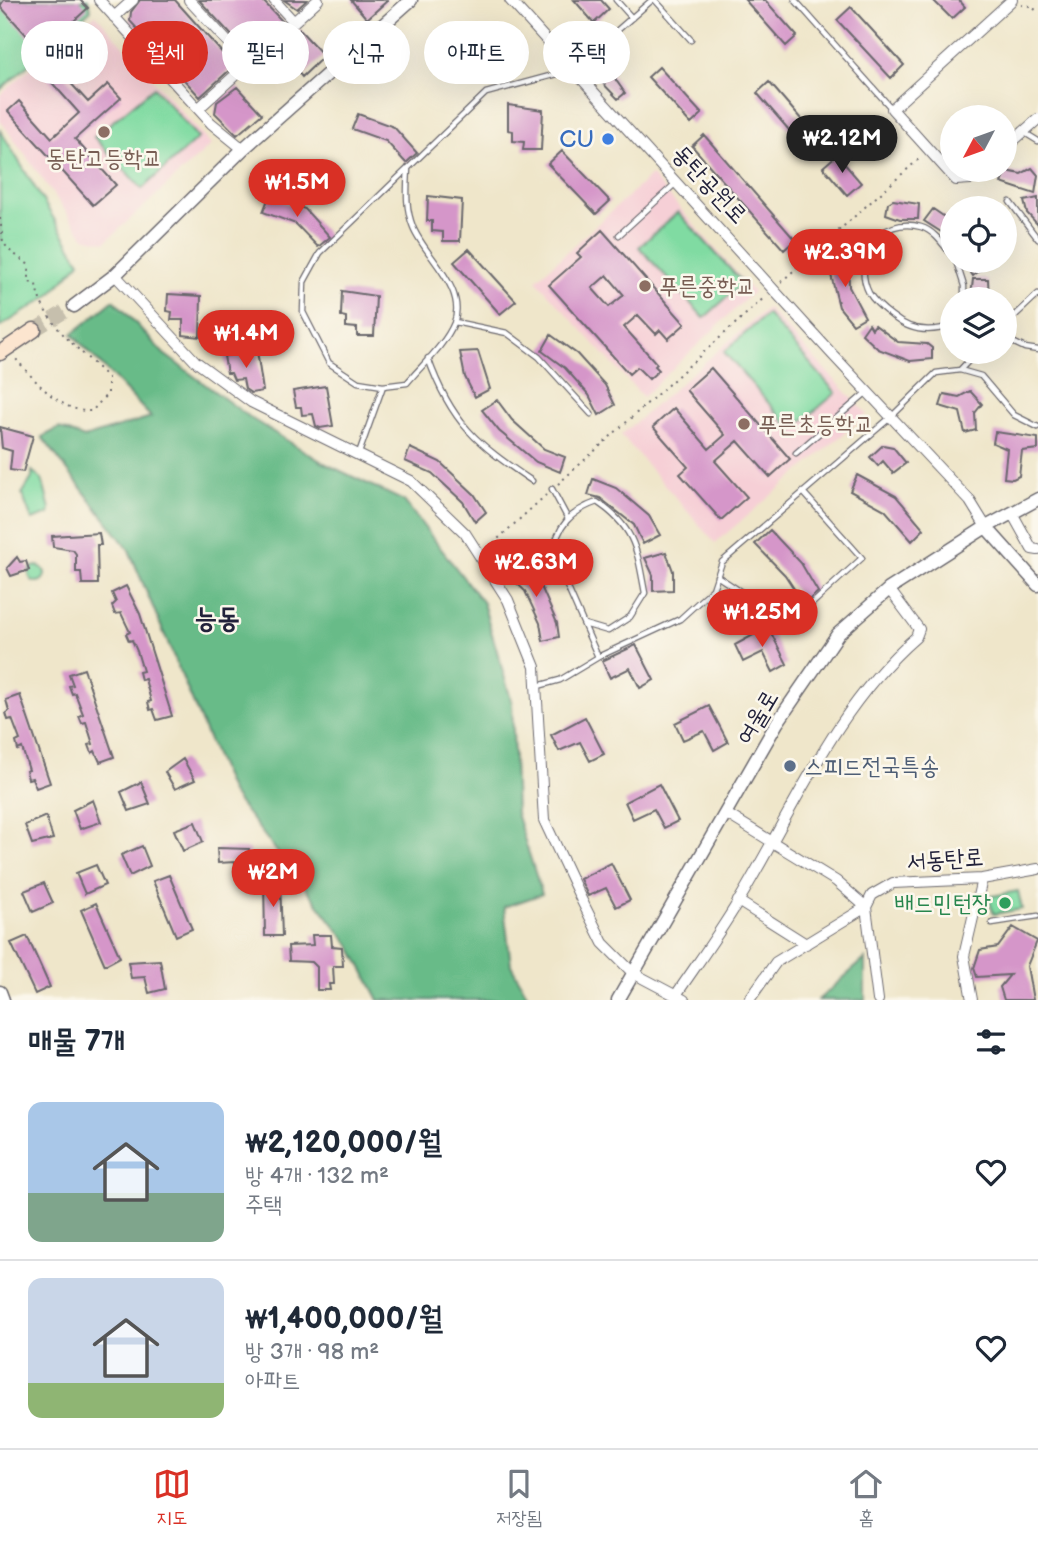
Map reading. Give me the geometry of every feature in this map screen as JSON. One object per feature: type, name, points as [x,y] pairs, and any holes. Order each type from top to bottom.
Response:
[{"type":"main road","points":[[4,351],[34,330]]},
{"type":"street","points":[[99,0],[211,123],[243,149]]},
{"type":"street","points":[[114,17],[133,0]]},
{"type":"street","points":[[189,0],[222,36]]},
{"type":"street","points":[[274,0],[293,21]]},
{"type":"street","points":[[295,21],[318,0]]},
{"type":"street","points":[[74,306],[115,275],[243,149],[411,0]]},
{"type":"street","name":"동탄공원로","points":[[510,0],[543,37]]},
{"type":"street","points":[[940,162],[892,109],[1017,3]]},
{"type":"street","points":[[199,108],[226,84]]},
{"type":"street","name":"동탄공원로","points":[[585,84],[970,501],[986,527]]},
{"type":"street","points":[[1017,138],[1038,120]]},
{"type":"street","points":[[115,275],[195,360],[251,402],[411,481],[465,533],[508,600],[535,667],[544,820],[603,943],[632,973],[680,998],[859,698],[916,637],[919,629],[889,589]]},
{"type":"street","name":"여울로","points":[[618,1000],[725,813],[819,658],[838,634],[889,589],[986,527],[1038,499]]},
{"type":"street","points":[[1012,513],[1032,549],[1038,550]]},
{"type":"street","points":[[986,527],[1038,585]]},
{"type":"street","points":[[725,813],[836,881],[866,907],[878,1000]]},
{"type":"street","name":"서동탄로","points":[[750,1000],[776,962],[866,907],[872,895],[892,883],[982,879],[1038,869]]},
{"type":"street","points":[[972,1000],[964,956],[982,879]]},
{"type":"street","points":[[738,901],[806,944]]},
{"type":"street","points":[[0,992],[3,1000]]},
{"type":"lane","points":[[616,0],[632,18]]},
{"type":"lane","points":[[629,21],[653,0],[691,40]]},
{"type":"lane","points":[[794,0],[892,109]]},
{"type":"lane","points":[[408,168],[406,207],[426,253],[447,275],[455,299],[455,322],[407,383],[383,386],[358,382],[329,363],[303,312],[304,282],[320,253],[408,168],[486,93],[543,78]]},
{"type":"lane","points":[[1024,132],[1038,141]]},
{"type":"lane","points":[[619,235],[677,183]]},
{"type":"lane","points":[[1017,211],[1038,239]]},
{"type":"lane","points":[[940,241],[922,227],[901,225],[884,231],[870,243],[865,256],[865,276],[870,294],[900,323],[919,330],[940,329]]},
{"type":"lane","points":[[1017,314],[1038,294]]},
{"type":"lane","points":[[455,322],[507,332],[539,357],[591,414]]},
{"type":"lane","points":[[1017,344],[1038,350]]},
{"type":"lane","points":[[428,358],[444,401],[465,428],[490,453],[532,481]]},
{"type":"lane","points":[[960,370],[966,364]]},
{"type":"lane","points":[[536,687],[560,680],[598,657],[680,619],[713,589],[722,562],[891,416],[936,373],[960,370],[981,376],[1014,415],[1038,427]]},
{"type":"lane","points":[[359,453],[383,386]]},
{"type":"lane","points":[[796,453],[867,392]]},
{"type":"lane","points":[[552,489],[568,519]]},
{"type":"lane","points":[[717,576],[790,624],[862,558],[803,492]]},
{"type":"lane","points":[[584,624],[608,631],[619,626],[641,604],[645,593],[632,536],[616,514],[597,502],[583,507],[568,519],[556,536],[553,554],[598,657]]},
{"type":"lane","points":[[992,923],[1038,916]]},
{"type":"path","points":[[1017,3],[1031,6],[1038,12]]},
{"type":"path","points":[[479,555],[929,150]]},
{"type":"path","points":[[0,218],[3,242],[29,265],[29,282],[36,284],[38,297],[48,315],[108,378],[108,393],[92,411],[77,412],[52,396],[4,351]]},
{"type":"shaded area","name":"동탄고등학교","points":[[96,15],[101,21],[85,21]]},
{"type":"shaded area","name":"동탄고등학교","points":[[108,29],[122,44],[122,84],[157,84],[211,145],[105,242],[84,237],[0,120],[0,95],[21,77],[21,84],[108,84]]},
{"type":"shaded area","name":"푸른중학교","points":[[651,175],[753,292],[643,397],[536,280]]},
{"type":"shaded area","name":"푸른초등학교","points":[[767,308],[867,414],[715,543],[621,435]]},
{"type":"green space","points":[[0,0],[88,0],[91,10],[78,21],[21,21],[21,72],[0,90]]},
{"type":"green space","points":[[154,87],[198,138],[142,189],[94,137]]},
{"type":"green space","points":[[0,130],[80,262],[49,296],[0,327]]},
{"type":"green space","points":[[678,212],[743,283],[704,318],[639,247]]},
{"type":"green space","points":[[114,300],[164,354],[252,419],[324,463],[404,501],[483,603],[512,703],[516,813],[542,894],[504,907],[511,965],[530,1000],[379,1000],[350,945],[231,793],[129,550],[42,437],[59,428],[84,438],[151,417],[72,334]]},
{"type":"green space","points":[[767,314],[836,393],[792,430],[724,352]]},
{"type":"green space","points":[[32,471],[42,479],[50,509],[49,514],[32,520],[22,494],[32,478]]},
{"type":"green space","points":[[34,566],[40,566],[45,574],[43,580],[34,582],[29,577],[29,571]]},
{"type":"green space","name":"배드민턴장","points":[[1018,891],[1022,909],[994,914],[988,897]]},
{"type":"green space","points":[[865,959],[865,1000],[818,1000]]},
{"type":"building","points":[[4,0],[80,0],[88,8],[74,21],[21,21],[21,29],[0,6]]},
{"type":"building","points":[[140,0],[175,0],[194,21],[130,21],[131,12]]},
{"type":"building","points":[[199,0],[262,0],[282,21],[222,21],[222,25]]},
{"type":"building","points":[[284,0],[307,0],[297,9]]},
{"type":"building","points":[[351,0],[388,0],[367,19]]},
{"type":"building","points":[[574,0],[601,0],[609,9],[596,21],[592,21]]},
{"type":"building","points":[[745,0],[765,0],[797,36],[786,46]]},
{"type":"building","points":[[933,0],[959,0],[965,7],[952,19]]},
{"type":"building","points":[[851,7],[904,65],[891,78],[837,20]]},
{"type":"building","points":[[208,37],[222,53],[222,77],[200,97],[188,84],[208,84]]},
{"type":"building","points":[[309,40],[323,55],[309,70]]},
{"type":"building","points":[[659,67],[702,114],[691,124],[648,77]]},
{"type":"building","points":[[769,82],[820,141],[808,152],[757,93]]},
{"type":"building","points":[[53,84],[72,84],[88,102],[108,84],[121,98],[75,139],[116,185],[93,205],[8,111],[19,101],[52,138],[79,113]]},
{"type":"building","points":[[604,84],[619,84],[625,93],[618,99]]},
{"type":"building","points":[[237,87],[262,114],[237,135],[215,113],[217,102]]},
{"type":"building","points":[[508,105],[543,110],[541,150],[523,150],[524,142],[513,141],[513,131],[508,130]]},
{"type":"building","points":[[358,114],[394,127],[417,153],[406,163],[386,141],[352,129]]},
{"type":"building","points":[[704,135],[795,240],[784,250],[692,146]]},
{"type":"building","points":[[562,151],[610,201],[596,214],[548,164]]},
{"type":"building","points":[[837,155],[861,183],[847,195],[823,167]]},
{"type":"building","points":[[1032,168],[1038,175],[1035,194],[1001,183],[1017,182],[1017,173]]},
{"type":"building","points":[[428,196],[462,200],[460,241],[443,241],[443,232],[432,231],[432,221],[427,221]]},
{"type":"building","points":[[269,197],[305,209],[330,237],[318,247],[296,224],[263,212]]},
{"type":"building","points":[[1038,198],[1038,225],[1027,213],[1024,201]]},
{"type":"building","points":[[893,200],[919,204],[918,219],[900,219],[886,214],[888,203]]},
{"type":"building","points":[[933,209],[940,214],[940,231],[924,221]]},
{"type":"building","points":[[602,230],[685,324],[668,339],[660,330],[656,334],[638,315],[624,327],[657,364],[655,366],[659,370],[649,379],[637,367],[629,374],[549,285],[581,257],[577,253]],"holes":[[[607,275],[624,295],[609,307],[592,288]]]},
{"type":"building","points":[[469,249],[516,301],[500,314],[454,262]]},
{"type":"building","points":[[845,253],[848,258],[849,287],[865,317],[853,324],[839,307],[831,275],[834,254]]},
{"type":"building","points":[[973,279],[988,279],[988,287],[972,287]]},
{"type":"building","points":[[342,291],[376,296],[374,336],[357,336],[357,328],[346,327],[346,317],[341,316]]},
{"type":"building","points":[[168,294],[201,296],[200,337],[183,335],[183,320],[171,320],[172,312],[167,311]]},
{"type":"building","points":[[869,324],[872,329],[875,325],[898,342],[927,344],[932,348],[932,359],[910,361],[878,349],[862,334]]},
{"type":"building","points":[[551,335],[577,354],[605,385],[615,405],[599,415],[589,395],[565,368],[542,351]]},
{"type":"building","points":[[257,351],[263,391],[251,393],[245,389],[243,379],[234,380],[231,373],[227,373],[224,356]]},
{"type":"building","points":[[478,351],[490,389],[475,397],[465,377],[460,352]]},
{"type":"building","points":[[711,368],[790,459],[770,477],[738,441],[715,461],[747,497],[721,520],[680,474],[688,467],[653,427],[674,408],[709,449],[725,435],[686,390]]},
{"type":"building","points":[[326,386],[333,426],[320,428],[316,426],[313,414],[302,415],[301,407],[296,407],[293,391]]},
{"type":"building","points":[[970,391],[982,404],[975,413],[976,430],[965,433],[960,412],[940,406],[944,394],[959,397]]},
{"type":"building","points":[[497,400],[512,420],[544,449],[565,457],[560,472],[536,462],[499,431],[482,410]]},
{"type":"building","points":[[0,427],[33,436],[23,472],[10,470],[12,451],[2,448]]},
{"type":"building","points":[[995,432],[1038,438],[1038,449],[1022,451],[1019,476],[1013,479],[1004,478],[1007,449],[993,443]]},
{"type":"building","points":[[883,445],[893,447],[906,463],[893,473],[883,461],[878,466],[870,457]]},
{"type":"building","points":[[410,448],[440,462],[474,494],[486,512],[475,522],[463,502],[432,473],[405,461]]},
{"type":"building","points":[[857,475],[896,496],[924,529],[912,541],[885,510],[850,491]]},
{"type":"building","points":[[593,479],[616,488],[649,516],[660,535],[643,544],[634,525],[600,498],[588,495]]},
{"type":"building","points":[[770,530],[801,563],[818,592],[804,604],[785,575],[755,544]]},
{"type":"building","points":[[99,533],[101,545],[97,545],[98,584],[82,584],[81,572],[76,572],[76,554],[73,550],[53,547],[52,536]]},
{"type":"building","points":[[666,552],[673,571],[673,590],[653,591],[653,575],[645,558]]},
{"type":"building","points":[[17,557],[20,562],[26,561],[29,570],[11,576],[7,568]]},
{"type":"building","points":[[521,560],[537,577],[557,623],[559,637],[543,641],[540,623],[525,591],[507,574]]},
{"type":"building","points":[[126,586],[140,614],[172,716],[157,720],[153,709],[150,710],[148,702],[151,701],[145,679],[141,680],[139,672],[143,671],[137,651],[126,634],[130,632],[121,613],[115,614],[112,606],[116,602],[112,593]]},
{"type":"building","points":[[768,627],[787,664],[773,672],[763,652],[743,662],[735,645]]},
{"type":"building","points":[[636,645],[654,680],[640,688],[630,668],[610,678],[602,661]]},
{"type":"building","points":[[84,669],[114,757],[100,762],[95,751],[92,753],[89,745],[93,744],[86,722],[82,723],[79,716],[83,714],[75,693],[72,694],[69,686],[73,685],[69,674]]},
{"type":"building","points":[[20,695],[50,783],[36,788],[32,778],[28,779],[26,771],[29,770],[22,748],[18,750],[16,742],[20,740],[12,719],[8,720],[6,713],[9,711],[6,700]]},
{"type":"building","points":[[709,706],[728,742],[714,750],[704,731],[683,740],[675,723]]},
{"type":"building","points":[[585,717],[604,754],[590,761],[580,742],[559,751],[551,735]]},
{"type":"building","points":[[183,759],[195,780],[175,789],[165,772]]},
{"type":"building","points":[[141,782],[150,804],[129,811],[121,792]]},
{"type":"building","points":[[659,784],[678,821],[664,828],[654,809],[633,819],[625,802]]},
{"type":"building","points":[[93,800],[101,822],[80,829],[73,810]]},
{"type":"building","points":[[46,816],[53,839],[32,844],[25,825]]},
{"type":"building","points":[[195,822],[203,842],[183,851],[174,830]]},
{"type":"building","points":[[142,846],[150,866],[130,876],[121,855]]},
{"type":"building","points":[[217,848],[249,849],[252,876],[236,878],[235,862],[218,863]]},
{"type":"building","points":[[611,863],[630,900],[616,907],[606,888],[588,896],[580,879]]},
{"type":"building","points":[[96,865],[105,885],[85,894],[76,873]]},
{"type":"building","points":[[169,875],[192,929],[176,936],[153,881]]},
{"type":"building","points":[[264,880],[280,881],[282,936],[265,936]]},
{"type":"building","points":[[44,883],[53,903],[33,912],[24,891]]},
{"type":"building","points":[[96,903],[120,957],[105,965],[81,910]]},
{"type":"building","points":[[1013,927],[1037,941],[1027,966],[1033,1000],[1004,1000],[1000,987],[1010,975],[977,977],[974,968],[980,950],[998,947]]},
{"type":"building","points":[[312,935],[331,935],[332,946],[342,947],[343,966],[333,966],[334,984],[329,984],[330,990],[317,990],[317,967],[312,962],[289,961],[288,946],[313,945]]},
{"type":"building","points":[[27,936],[50,987],[35,994],[11,943]]},
{"type":"building","points":[[160,960],[165,989],[149,993],[145,977],[131,978],[128,962]]},
{"type":"tunnel","points":[[34,330],[74,306]]},
{"type":"place","name":"동탄고등학교","points":[[104,132]]},
{"type":"place","name":"CU","points":[[608,139]]},
{"type":"place","name":"푸른중학교","points":[[645,286]]},
{"type":"place","name":"푸른초등학교","points":[[744,424]]},
{"type":"place","name":"스피드전국특송","points":[[790,766]]},
{"type":"place","name":"배드민턴장","points":[[1005,903]]},
{"type":"district","name":"능동","points":[[217,617]]}]
